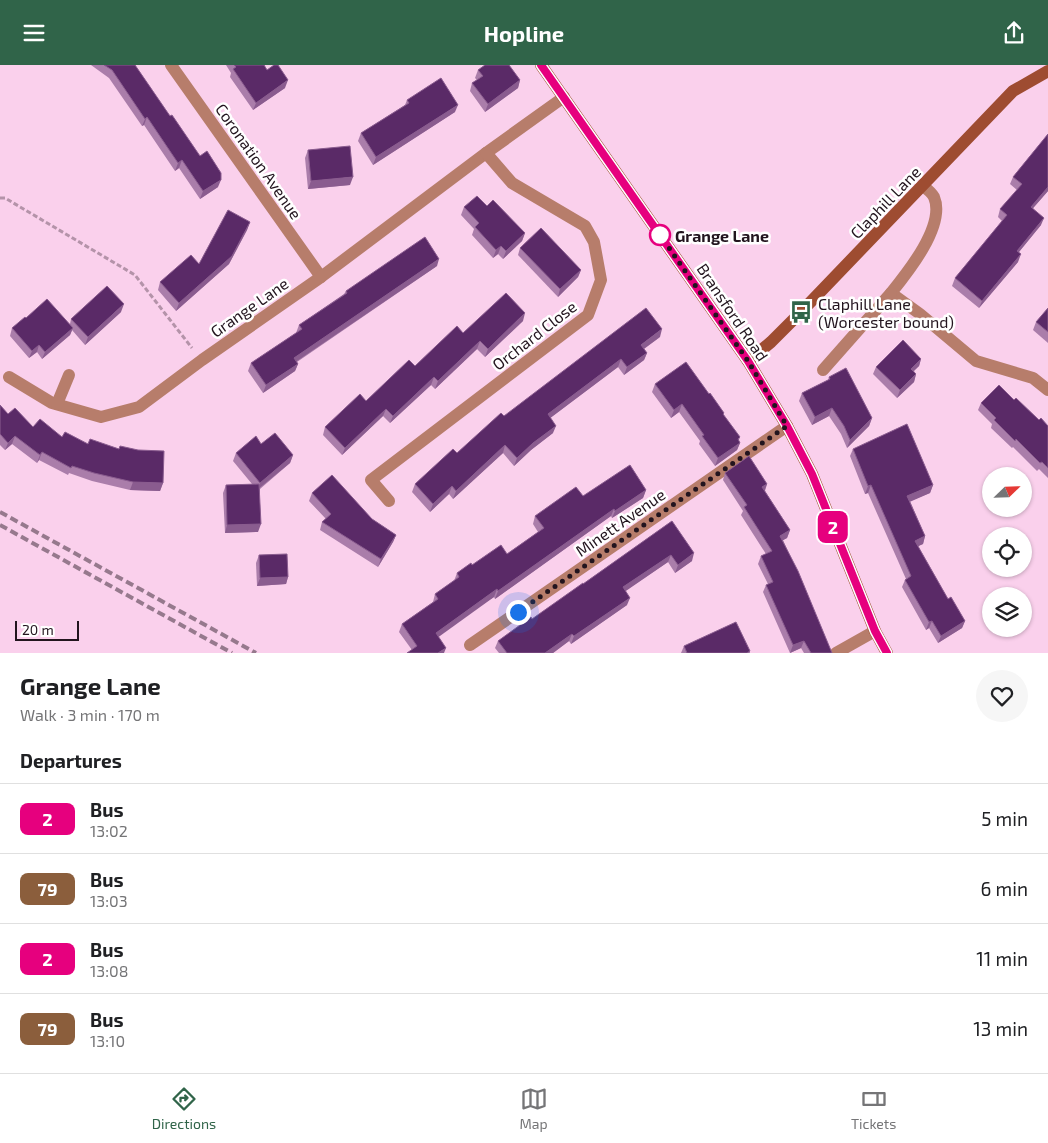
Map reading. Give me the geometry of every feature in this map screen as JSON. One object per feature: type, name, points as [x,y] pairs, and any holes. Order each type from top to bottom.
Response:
[{"type":"street","name":"Coronation Avenue","points":[[171,65],[321,277]]},
{"type":"street","name":"Bransford Road","points":[[541,65],[748,361],[787,426],[812,474],[875,631],[887,653]]},
{"type":"street","name":"Claphill Lane","points":[[748,361],[801,312],[1013,91],[1048,71]]},
{"type":"street","name":"Grange Lane","points":[[9,377],[52,403],[101,417],[139,407],[202,360],[321,277],[564,97]]},
{"type":"street","name":"Orchard Close","points":[[389,501],[371,480],[588,315],[601,281],[594,241],[585,226],[512,183],[486,153]]},
{"type":"street","points":[[823,370],[906,275],[930,236],[937,215],[934,197],[923,186]]},
{"type":"street","points":[[891,293],[920,314],[976,361],[1033,378],[1048,390]]},
{"type":"street","points":[[57,404],[69,375]]},
{"type":"street","name":"Minett Avenue","points":[[470,645],[787,426]]},
{"type":"street","points":[[836,653],[875,631]]},
{"type":"path","points":[[0,198],[5,198],[135,275],[202,360]]},
{"type":"building","points":[[104,65],[135,65],[200,156],[207,151],[221,173],[221,180],[203,191],[182,160],[178,163],[112,70]]},
{"type":"building","points":[[234,65],[264,65],[267,70],[274,65],[278,65],[288,80],[256,103],[233,69],[236,67]]},
{"type":"building","points":[[485,65],[509,65],[520,80],[488,104],[472,83],[483,76],[478,70]]},
{"type":"building","points":[[441,78],[458,105],[376,157],[361,133],[409,103],[407,100]]},
{"type":"building","points":[[1048,134],[1048,187],[1031,207],[1044,218],[1017,251],[1021,254],[982,301],[955,278],[1007,215],[1000,209],[1022,184],[1013,177]]},
{"type":"building","points":[[350,146],[353,177],[311,181],[308,150]]},
{"type":"building","points":[[477,196],[487,206],[493,200],[525,233],[506,251],[501,246],[496,250],[475,227],[479,223],[464,207]]},
{"type":"building","points":[[228,210],[250,222],[232,256],[179,303],[160,282],[191,255],[199,264]]},
{"type":"building","points":[[541,228],[581,270],[560,289],[520,248]]},
{"type":"building","points":[[425,237],[439,259],[294,358],[298,364],[266,385],[251,363],[302,329],[299,325]]},
{"type":"building","points":[[107,286],[124,304],[88,337],[71,319]]},
{"type":"building","points":[[506,293],[525,313],[488,349],[480,341],[438,381],[434,377],[393,416],[386,409],[345,448],[325,427],[360,394],[366,401],[409,360],[415,366],[457,326],[463,333]]},
{"type":"building","points":[[47,299],[73,328],[45,352],[39,345],[32,351],[12,328]]},
{"type":"building","points":[[646,308],[662,329],[641,345],[647,353],[627,367],[621,359],[548,414],[556,426],[517,458],[505,445],[456,491],[452,486],[433,504],[415,484],[453,449],[457,453],[501,413],[504,416]]},
{"type":"building","points":[[1048,308],[1048,332],[1036,322]]},
{"type":"building","points":[[903,340],[921,359],[911,369],[916,374],[900,390],[876,367]]},
{"type":"building","points":[[686,362],[740,437],[738,439],[740,443],[718,458],[682,404],[674,410],[655,384]]},
{"type":"building","points":[[846,368],[872,418],[850,440],[844,426],[832,408],[815,417],[802,393],[830,379],[829,377]]},
{"type":"building","points":[[999,385],[1014,400],[1016,398],[1048,426],[1048,468],[1042,462],[1040,463],[1016,439],[1015,441],[994,420],[996,418],[981,403]]},
{"type":"building","points":[[0,405],[8,414],[15,408],[33,427],[40,419],[62,437],[65,432],[88,444],[90,439],[119,449],[120,446],[138,450],[164,451],[163,483],[133,482],[72,466],[71,468],[42,452],[40,455],[15,436],[8,443],[0,434]]},
{"type":"building","points":[[907,424],[933,485],[907,496],[925,536],[915,541],[948,599],[951,597],[965,621],[941,636],[932,621],[929,622],[905,580],[911,576],[871,485],[868,486],[853,449]]},
{"type":"building","points":[[275,433],[293,455],[260,483],[236,453],[256,436],[261,444]]},
{"type":"building","points":[[749,456],[767,484],[762,487],[790,530],[780,536],[798,571],[832,653],[811,653],[804,641],[793,645],[766,585],[773,582],[761,556],[772,551],[744,507],[747,505],[725,473]]},
{"type":"building","points":[[630,465],[646,490],[615,511],[614,509],[436,633],[446,648],[438,653],[407,653],[417,646],[402,624],[438,599],[435,594],[459,577],[457,573],[501,545],[507,554],[544,528],[535,516],[576,487],[583,496]]},
{"type":"building","points":[[332,475],[372,519],[396,535],[381,559],[322,522],[331,514],[312,493]]},
{"type":"building","points":[[259,484],[261,524],[227,525],[226,485]]},
{"type":"building","points":[[672,521],[694,553],[678,565],[671,555],[623,587],[630,598],[545,653],[507,653],[498,641],[531,617],[532,619],[583,584]]},
{"type":"building","points":[[287,554],[288,577],[260,578],[259,555]]},
{"type":"building","points":[[736,622],[750,651],[747,653],[687,653],[684,646]]},
{"type":"railway","points":[[0,512],[256,653]]},
{"type":"railway","points":[[0,525],[232,653]]},
{"type":"bus line","name":"2","points":[[541,65],[748,361],[787,426],[812,474],[875,631],[887,653]]},
{"type":"place","name":"Grange Lane","points":[[660,235]]},
{"type":"place","name":"Claphill Lane (Worcester bound)","points":[[801,312]]},
{"type":"route","points":[[518,612],[787,426],[748,361],[660,235]]}]
